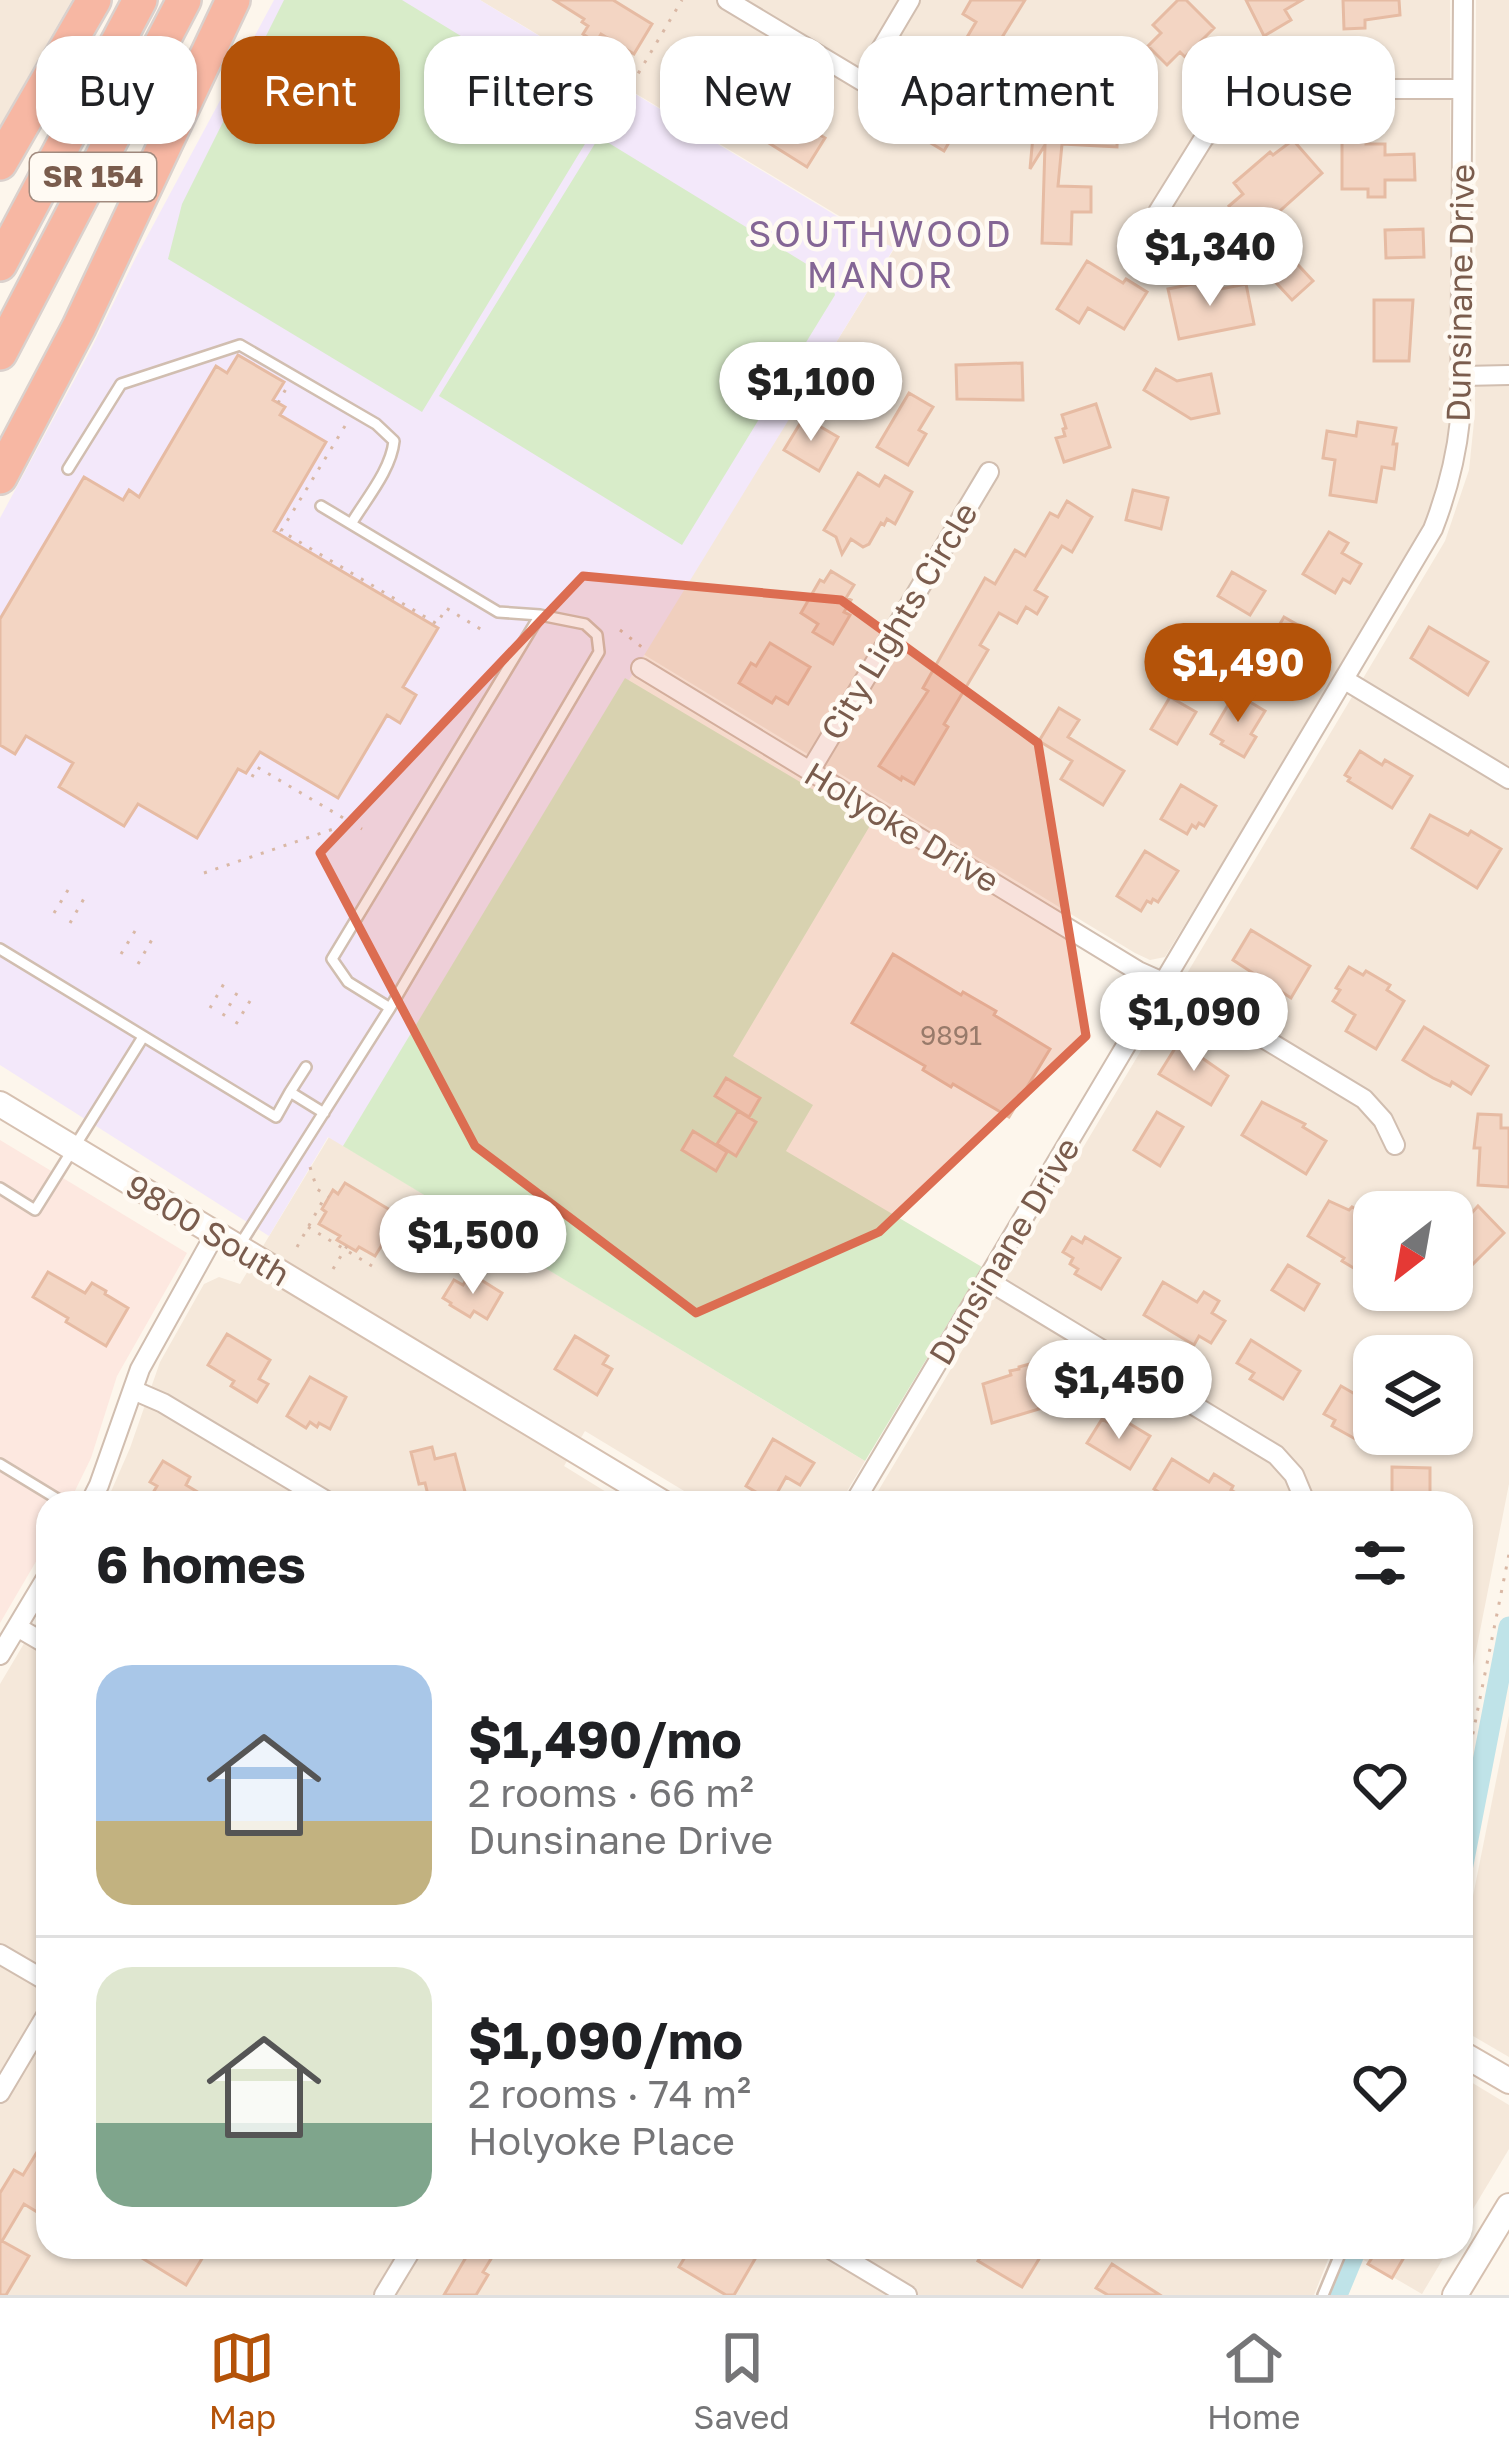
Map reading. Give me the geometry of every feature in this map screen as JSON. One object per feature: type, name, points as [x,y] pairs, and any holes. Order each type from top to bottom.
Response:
[{"type":"highway","points":[[0,164],[94,0]]},
{"type":"highway","name":"SR 154","points":[[0,264],[140,0]]},
{"type":"highway","name":"SR 154","points":[[0,353],[184,0]]},
{"type":"highway","points":[[0,477],[88,309],[232,0]]},
{"type":"main road","name":"9800 South","points":[[0,1104],[643,1491]]},
{"type":"main road","points":[[1473,2061],[1509,2081]]},
{"type":"main road","points":[[1456,2295],[1509,2206]]},
{"type":"street","points":[[727,0],[862,81],[910,0]]},
{"type":"street","name":"Dunsinane Drive","points":[[861,1491],[1345,680],[1433,529],[1447,495],[1456,459],[1463,376],[1462,0]]},
{"type":"street","points":[[1158,212],[1204,138],[1227,116],[1255,100],[1300,89],[1462,89]]},
{"type":"street","points":[[1463,376],[1509,375]]},
{"type":"street","name":"City Lights Circle","points":[[810,771],[989,472]]},
{"type":"street","name":"Holyoke Drive","points":[[643,658],[810,771],[1138,971],[1192,995],[1364,1099],[1383,1120],[1395,1145]]},
{"type":"street","points":[[1345,680],[1509,779]]},
{"type":"street","points":[[95,1491],[150,1349],[215,1234]]},
{"type":"street","points":[[987,1280],[1276,1455],[1301,1491]]},
{"type":"street","points":[[133,1390],[163,1403],[309,1491]]},
{"type":"street","points":[[0,1655],[36,1595]]},
{"type":"street","points":[[17,1627],[36,1638]]},
{"type":"street","points":[[0,1954],[36,1975]]},
{"type":"street","points":[[0,2092],[36,2032]]},
{"type":"street","points":[[384,2295],[406,2259]]},
{"type":"street","points":[[847,2259],[908,2295]]},
{"type":"lane","points":[[68,469],[121,384],[240,345],[376,424],[394,441],[389,461],[351,524]]},
{"type":"lane","points":[[238,1248],[390,1008],[599,652],[597,635],[585,624],[498,612],[321,506]]},
{"type":"lane","points":[[390,1008],[348,982],[332,959],[539,615]]},
{"type":"lane","points":[[0,949],[276,1117],[306,1066]]},
{"type":"lane","points":[[0,1188],[35,1210],[143,1037]]},
{"type":"lane","points":[[290,1092],[324,1113]]},
{"type":"lane","points":[[0,1464],[44,1491]]},
{"type":"lane","points":[[1323,2295],[1337,2259]]},
{"type":"path","points":[[636,77],[682,0]]},
{"type":"path","points":[[620,630],[643,658]]},
{"type":"path","points":[[252,777],[257,767],[362,829]]},
{"type":"path","points":[[204,872],[351,823]]},
{"type":"path","points":[[54,914],[70,885]]},
{"type":"path","points":[[70,923],[86,895]]},
{"type":"path","points":[[121,954],[138,926]]},
{"type":"path","points":[[138,964],[154,936]]},
{"type":"path","points":[[210,1008],[226,980]]},
{"type":"path","points":[[223,1016],[240,988]]},
{"type":"path","points":[[236,1024],[253,996]]},
{"type":"path","points":[[297,1247],[328,1196],[317,1189],[310,1167]]},
{"type":"path","points":[[308,1227],[372,1266]]},
{"type":"path","points":[[333,1269],[346,1247]]},
{"type":"path","points":[[1473,1733],[1509,1554]]},
{"type":"highlighted area","points":[[583,576],[841,600],[1038,743],[1086,1036],[879,1232],[696,1313],[475,1146],[320,853]]},
{"type":"shaded area","points":[[0,0],[72,0],[51,36],[36,36],[36,63],[0,126]]},
{"type":"shaded area","points":[[274,0],[480,0],[539,36],[424,36],[424,144],[636,144],[636,94],[660,109],[660,144],[718,144],[894,248],[343,1146],[328,1137],[269,1236],[0,1065],[0,518],[221,99],[221,144],[400,144],[400,36],[255,36]]},
{"type":"shaded area","points":[[480,0],[1450,0],[1451,413],[1431,510],[1411,553],[1165,957],[1150,960],[1135,953],[643,654],[894,249],[719,144],[834,144],[834,36],[660,36],[660,108],[636,94],[636,36],[540,36]]},
{"type":"shaded area","points":[[1476,0],[1509,0],[1509,1484],[1473,1666],[1473,1491],[878,1491],[1445,541],[1469,470],[1475,412]]},
{"type":"shaded area","points":[[329,1137],[865,1461],[847,1491],[684,1491],[585,1431],[564,1466],[605,1491],[111,1491],[160,1362],[204,1284],[219,1277],[240,1284]]},
{"type":"shaded area","points":[[0,1140],[187,1253],[117,1376],[91,1458],[75,1491],[36,1491],[36,1562],[0,1623]]},
{"type":"shaded area","points":[[36,1623],[36,2259],[1328,2259],[1314,2295],[0,2295],[0,1684]]},
{"type":"shaded area","points":[[1509,1716],[1509,2057],[1473,2036],[1473,1896]]},
{"type":"shaded area","points":[[1473,2083],[1509,2105],[1509,2149],[1473,2209]]},
{"type":"shaded area","points":[[1362,2259],[1443,2259],[1422,2294]]},
{"type":"green space","points":[[284,0],[402,0],[461,36],[424,36],[424,144],[585,144],[422,412],[168,259],[182,204],[221,126],[221,144],[400,144],[400,36],[266,36]]},
{"type":"green space","points":[[595,144],[610,144],[831,279],[835,295],[682,545],[439,396]]},
{"type":"green space","points":[[625,678],[871,824],[733,1056],[813,1105],[786,1151],[982,1267],[865,1461],[343,1146]]},
{"type":"building","points":[[554,0],[613,0],[652,24],[636,51],[636,36],[586,36],[584,19]]},
{"type":"building","points":[[971,0],[1025,0],[1003,36],[968,36],[976,22],[963,14]]},
{"type":"building","points":[[1178,0],[1186,0],[1214,28],[1206,36],[1182,36],[1182,54],[1167,65],[1158,56],[1161,33],[1153,25]]},
{"type":"building","points":[[1246,0],[1302,0],[1285,10],[1291,20],[1264,36]]},
{"type":"building","points":[[1343,0],[1399,0],[1400,15],[1365,20],[1365,28],[1344,29]]},
{"type":"building","points":[[770,144],[821,144],[807,167]]},
{"type":"building","points":[[1032,144],[1062,144],[1058,186],[1091,187],[1091,212],[1072,212],[1071,244],[1042,243],[1045,145],[1030,169]]},
{"type":"building","points":[[1288,144],[1297,144],[1322,173],[1254,234],[1229,206],[1243,194],[1234,183],[1270,152],[1273,155]]},
{"type":"building","points":[[1342,144],[1385,144],[1385,155],[1414,154],[1415,180],[1385,180],[1385,197],[1368,197],[1368,189],[1342,189]]},
{"type":"building","points":[[1423,229],[1424,257],[1386,258],[1385,230]]},
{"type":"building","points":[[1287,253],[1313,281],[1292,300],[1266,272]]},
{"type":"building","points":[[1087,261],[1147,292],[1124,329],[1088,308],[1079,323],[1057,309]]},
{"type":"building","points":[[1203,282],[1205,292],[1246,284],[1254,324],[1179,339],[1168,289]]},
{"type":"building","points":[[1374,300],[1413,300],[1409,361],[1374,361]]},
{"type":"building","points":[[238,355],[284,382],[273,400],[285,407],[280,415],[326,442],[274,531],[438,628],[403,687],[416,695],[400,723],[387,715],[338,798],[260,752],[246,773],[238,769],[197,838],[138,804],[124,826],[59,787],[73,763],[26,736],[15,754],[0,745],[0,619],[84,477],[123,500],[129,490],[139,497],[216,366],[227,373]]},
{"type":"building","points":[[1022,363],[1023,400],[957,399],[956,365]]},
{"type":"building","points":[[1156,369],[1177,381],[1211,374],[1219,413],[1191,419],[1144,390]]},
{"type":"building","points":[[909,393],[933,407],[919,430],[926,434],[908,465],[877,447]]},
{"type":"building","points":[[1096,404],[1110,447],[1064,462],[1056,438],[1065,436],[1062,415]]},
{"type":"building","points":[[804,417],[838,437],[819,471],[784,450]]},
{"type":"building","points":[[1358,422],[1396,428],[1394,469],[1382,467],[1376,502],[1330,495],[1335,460],[1323,458],[1327,431],[1356,436]]},
{"type":"building","points":[[858,473],[879,486],[885,476],[912,492],[895,524],[887,519],[881,523],[863,547],[851,539],[842,554],[836,537],[824,530]]},
{"type":"building","points":[[1133,490],[1168,498],[1161,529],[1126,520]]},
{"type":"building","points":[[1067,501],[1092,517],[1072,552],[1062,546],[1035,590],[1047,597],[1037,614],[1026,607],[1017,623],[999,613],[980,645],[988,650],[914,784],[879,766],[928,691],[923,688],[985,578],[995,584],[1015,550],[1025,556],[1050,513],[1058,517]]},
{"type":"building","points":[[1329,532],[1348,543],[1342,553],[1361,564],[1350,583],[1343,579],[1335,593],[1303,574]]},
{"type":"building","points":[[831,571],[854,585],[844,612],[850,615],[833,644],[813,632],[818,624],[801,613],[820,580],[824,582]]},
{"type":"building","points":[[1232,572],[1265,591],[1250,615],[1218,596]]},
{"type":"building","points":[[1284,617],[1307,630],[1298,645],[1307,650],[1291,678],[1259,660]]},
{"type":"building","points":[[1429,627],[1488,662],[1468,695],[1411,658]]},
{"type":"building","points":[[770,643],[810,667],[788,704],[776,697],[772,703],[739,683]]},
{"type":"building","points":[[1235,693],[1265,711],[1244,757],[1211,734]]},
{"type":"building","points":[[1170,697],[1196,712],[1177,744],[1151,729]]},
{"type":"building","points":[[1059,708],[1079,720],[1068,737],[1124,771],[1103,805],[1061,779],[1072,761],[1039,741]]},
{"type":"building","points":[[1360,751],[1412,776],[1392,808],[1348,781],[1345,775]]},
{"type":"building","points":[[1181,785],[1216,806],[1204,826],[1192,825],[1187,834],[1161,819]]},
{"type":"building","points":[[1430,815],[1501,849],[1477,888],[1412,848]]},
{"type":"building","points":[[1145,851],[1178,871],[1158,902],[1147,901],[1141,911],[1117,896]]},
{"type":"building","points":[[1251,930],[1310,966],[1291,998],[1233,960]]},
{"type":"building","points":[[893,954],[996,1011],[994,1015],[1050,1049],[1009,1117],[951,1087],[852,1023]]},
{"type":"building","points":[[1349,967],[1390,985],[1387,990],[1404,1001],[1376,1049],[1346,1031],[1355,1015],[1333,1001]]},
{"type":"building","points":[[1424,1027],[1488,1066],[1471,1094],[1403,1060]]},
{"type":"building","points":[[1179,1042],[1228,1076],[1211,1105],[1159,1074]]},
{"type":"building","points":[[726,1078],[760,1098],[749,1117],[715,1096]]},
{"type":"building","points":[[1262,1102],[1326,1141],[1306,1174],[1242,1135]]},
{"type":"building","points":[[738,1111],[756,1122],[736,1156],[717,1144]]},
{"type":"building","points":[[1157,1112],[1183,1127],[1160,1166],[1134,1150]]},
{"type":"building","points":[[1478,1114],[1501,1115],[1501,1128],[1509,1128],[1509,1187],[1478,1185],[1480,1148],[1474,1148]]},
{"type":"building","points":[[693,1131],[727,1152],[716,1171],[682,1150]]},
{"type":"building","points":[[345,1183],[400,1216],[375,1256],[359,1247],[356,1251],[319,1224],[333,1190],[338,1194]]},
{"type":"building","points":[[1329,1201],[1353,1208],[1353,1268],[1344,1258],[1308,1236]]},
{"type":"building","points":[[1478,1206],[1504,1233],[1473,1264],[1473,1212]]},
{"type":"building","points":[[1072,1237],[1082,1243],[1085,1237],[1120,1258],[1101,1289],[1075,1274],[1078,1269],[1070,1264],[1073,1258],[1063,1252]]},
{"type":"building","points":[[1288,1265],[1319,1284],[1304,1310],[1272,1290]]},
{"type":"building","points":[[48,1272],[85,1293],[92,1283],[128,1308],[106,1346],[33,1297]]},
{"type":"building","points":[[470,1273],[502,1293],[487,1319],[474,1311],[470,1317],[443,1298],[454,1280],[463,1285]]},
{"type":"building","points":[[1163,1282],[1197,1302],[1204,1292],[1219,1301],[1212,1313],[1225,1321],[1211,1343],[1199,1336],[1194,1345],[1144,1315]]},
{"type":"building","points":[[227,1334],[270,1360],[259,1379],[268,1384],[257,1402],[208,1365]]},
{"type":"building","points":[[575,1336],[608,1356],[603,1364],[612,1369],[597,1395],[555,1369]]},
{"type":"building","points":[[1251,1340],[1300,1371],[1283,1399],[1250,1379],[1254,1373],[1237,1363]]},
{"type":"building","points":[[1040,1361],[1047,1390],[1035,1392],[1039,1409],[992,1423],[983,1384]]},
{"type":"building","points":[[310,1377],[346,1397],[330,1429],[310,1422],[306,1428],[287,1416]]},
{"type":"building","points":[[1341,1386],[1353,1393],[1353,1438],[1332,1426],[1335,1420],[1324,1414]]},
{"type":"building","points":[[1102,1419],[1117,1428],[1122,1419],[1150,1436],[1130,1469],[1087,1443]]},
{"type":"building","points":[[773,1439],[814,1463],[800,1485],[786,1477],[778,1491],[754,1491],[746,1486]]},
{"type":"building","points":[[432,1447],[435,1459],[455,1454],[465,1491],[427,1491],[425,1483],[419,1484],[411,1452]]},
{"type":"building","points":[[1172,1459],[1209,1482],[1214,1474],[1233,1486],[1233,1491],[1154,1489]]},
{"type":"building","points":[[163,1461],[190,1477],[186,1485],[196,1491],[154,1491],[157,1486],[150,1482]]},
{"type":"building","points":[[1392,1467],[1430,1468],[1430,1491],[1392,1491]]},
{"type":"building","points":[[36,2154],[36,2211],[24,2204],[2,2241],[29,2256],[6,2295],[0,2295],[0,2193],[14,2170],[23,2175]]},
{"type":"building","points":[[144,2259],[202,2259],[186,2285]]},
{"type":"building","points":[[465,2259],[491,2259],[476,2295],[444,2295]]},
{"type":"building","points":[[684,2259],[755,2259],[734,2295],[726,2295],[679,2267]]},
{"type":"building","points":[[979,2259],[1039,2259],[1022,2287]]},
{"type":"building","points":[[1371,2259],[1403,2259],[1392,2278],[1368,2264]]},
{"type":"building","points":[[1112,2264],[1160,2295],[1108,2295],[1096,2288]]},
{"type":"waterway","points":[[1473,1813],[1509,1627]]},
{"type":"waterway","points":[[1337,2295],[1352,2259]]},
{"type":"district","name":"SOUTHWOOD MANOR","points":[[881,254]]}]
